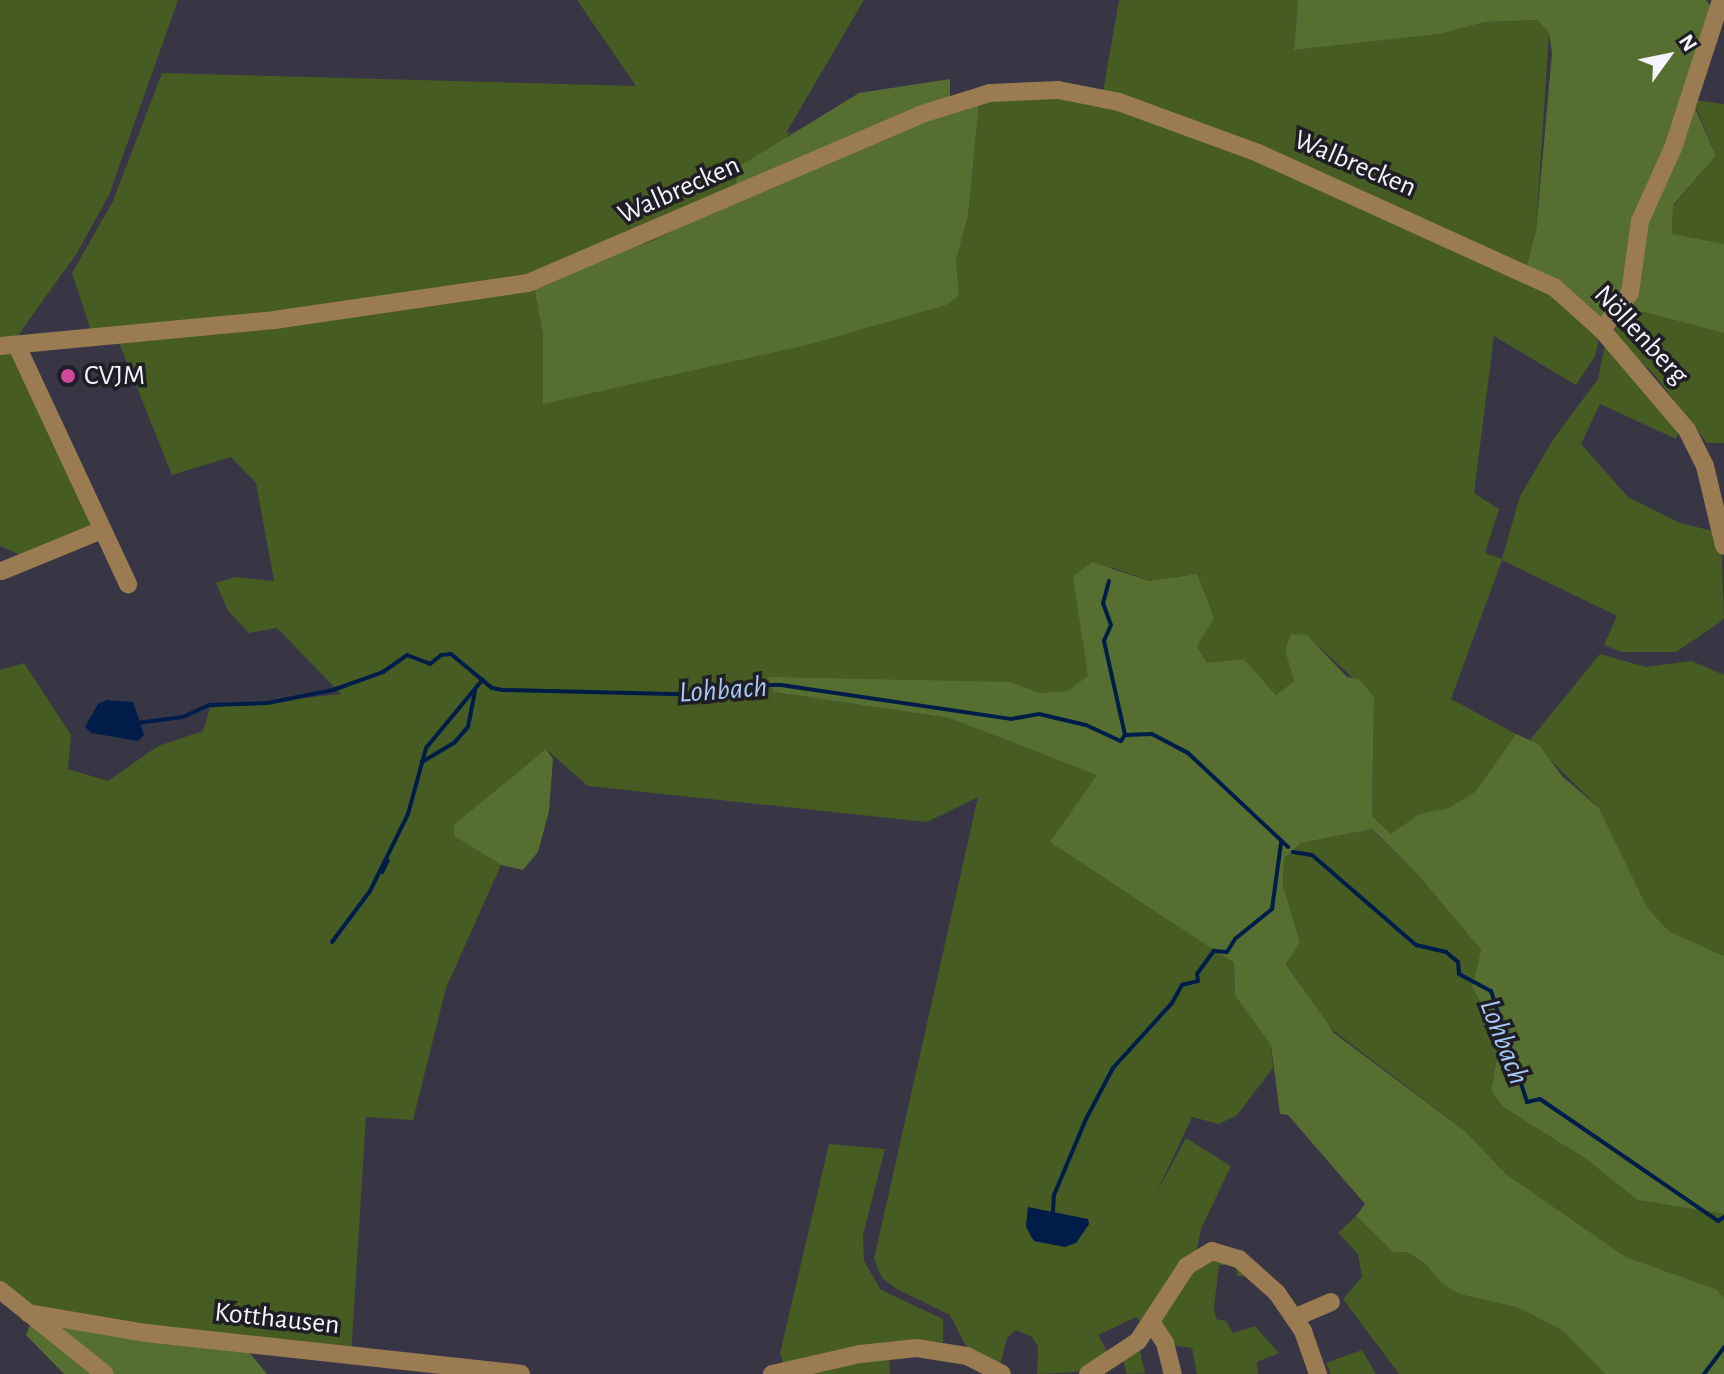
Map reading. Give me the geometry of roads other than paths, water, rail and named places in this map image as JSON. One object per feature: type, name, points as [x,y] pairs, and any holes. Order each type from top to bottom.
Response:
[{"type":"street","points":[[1602,330],[1630,293],[1640,221],[1673,148],[1721,0]]},
{"type":"street","name":"Walbrecken","points":[[128,584],[8,346],[274,320],[528,283],[922,114],[990,93],[1034,89],[1109,100],[1210,134],[1525,271]]},
{"type":"street","name":"Nöllenberg","points":[[1525,271],[1554,287],[1602,330],[1668,404],[1699,449],[1724,546]]},
{"type":"street","points":[[2,571],[102,530]]},
{"type":"street","points":[[1088,1374],[1123,1353],[1151,1322],[1187,1266],[1212,1251],[1247,1264],[1296,1317],[1318,1374]]},
{"type":"street","points":[[0,1290],[105,1374]]},
{"type":"street","points":[[1296,1317],[1331,1302]]},
{"type":"street","name":"Kotthausen","points":[[28,1313],[146,1333],[521,1374]]},
{"type":"street","points":[[1151,1322],[1165,1343],[1173,1374]]},
{"type":"street","points":[[772,1374],[860,1354],[917,1348],[967,1356],[1002,1374]]},
{"type":"water","points":[[107,700],[133,702],[144,735],[138,741],[92,733],[85,727],[98,704]]},
{"type":"water","points":[[1028,1207],[1088,1219],[1089,1224],[1076,1243],[1065,1247],[1034,1241],[1026,1227]]},
{"type":"waterway","points":[[1109,581],[1103,603],[1111,625],[1104,641],[1125,735]]},
{"type":"waterway","name":"Lohbach","points":[[137,723],[183,717],[209,705],[268,703],[333,690],[383,672],[407,655],[430,664],[441,655],[451,654],[492,688],[503,690],[702,695],[738,685],[781,685],[1011,719],[1039,714],[1086,725],[1121,741],[1125,735],[1152,734],[1188,753],[1288,847]]},
{"type":"waterway","points":[[332,942],[370,891],[408,814],[426,748],[483,679]]},
{"type":"waterway","points":[[422,762],[454,743],[468,727],[475,691]]},
{"type":"waterway","points":[[1053,1212],[1054,1195],[1086,1119],[1113,1068],[1172,1003],[1182,985],[1198,981],[1197,974],[1214,951],[1227,952],[1235,939],[1272,909],[1281,843]]},
{"type":"waterway","name":"Lohbach","points":[[1293,852],[1312,855],[1416,945],[1446,952],[1458,962],[1459,974],[1491,991],[1527,1102],[1540,1099],[1718,1221],[1724,1217]]},
{"type":"waterway","points":[[382,872],[388,860]]},
{"type":"waterway","points":[[1704,1374],[1724,1347]]},
{"type":"place","name":"CVJM","points":[[68,376]]}]
